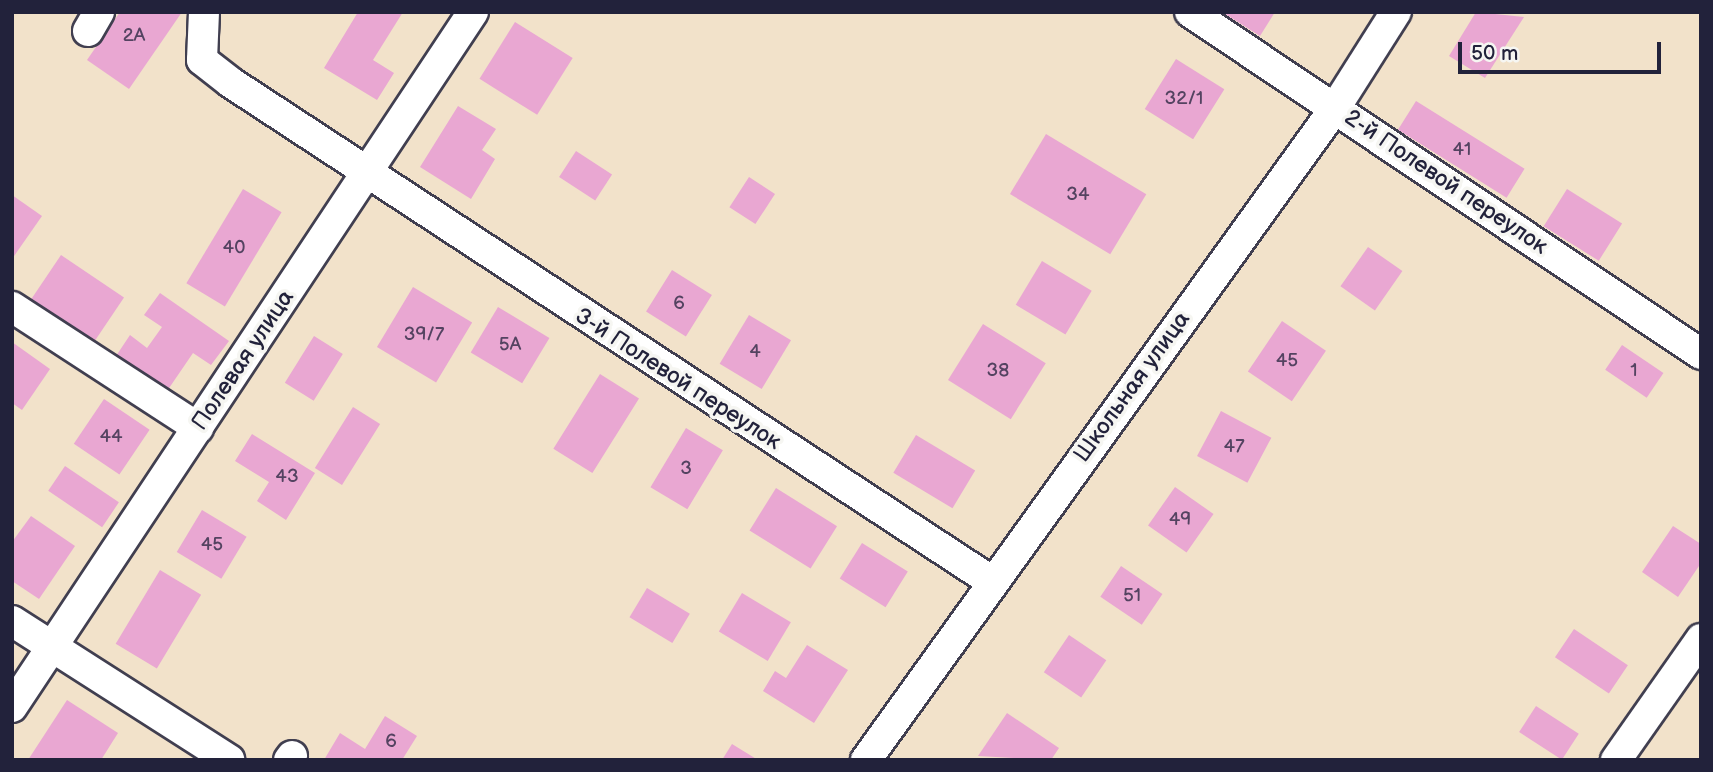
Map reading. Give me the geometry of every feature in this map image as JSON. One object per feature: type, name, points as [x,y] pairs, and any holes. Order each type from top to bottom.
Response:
[{"type":"street","name":"3-й Полевой переулок","points":[[204,12],[202,60],[365,176],[990,582]]},
{"type":"street","name":"Полевая улица","points":[[12,707],[473,12]]},
{"type":"street","name":"2-й Полевой переулок","points":[[1190,12],[1701,354]]},
{"type":"street","name":"Школьная улица","points":[[866,760],[990,582],[1335,108],[1396,12]]},
{"type":"street","points":[[12,307],[198,428]]},
{"type":"street","points":[[12,621],[229,760]]},
{"type":"street","points":[[1616,760],[1701,639]]},
{"type":"building","points":[[120,12],[182,12],[129,89],[87,60]]},
{"type":"building","points":[[358,12],[403,12],[373,60],[394,73],[377,100],[324,68]]},
{"type":"building","points":[[1222,12],[1275,12],[1260,36]]},
{"type":"building","points":[[1476,12],[1524,17],[1485,78],[1449,56]]},
{"type":"building","points":[[515,22],[573,58],[537,115],[479,79]]},
{"type":"building","points":[[1176,59],[1224,89],[1193,139],[1145,109]]},
{"type":"building","points":[[1416,101],[1525,169],[1507,198],[1398,130]]},
{"type":"building","points":[[458,106],[496,129],[482,150],[495,159],[471,199],[420,167]]},
{"type":"building","points":[[1046,134],[1146,194],[1110,254],[1010,194]]},
{"type":"building","points":[[576,151],[612,174],[595,200],[559,177]]},
{"type":"building","points":[[749,177],[775,194],[755,224],[729,207]]},
{"type":"building","points":[[243,189],[282,212],[225,306],[186,283]]},
{"type":"building","points":[[1567,189],[1622,223],[1599,261],[1544,226]]},
{"type":"building","points":[[12,195],[42,216],[12,259]]},
{"type":"building","points":[[1368,247],[1402,271],[1375,310],[1340,286]]},
{"type":"building","points":[[61,255],[124,297],[93,344],[30,301]]},
{"type":"building","points":[[1042,261],[1092,291],[1065,335],[1016,305]]},
{"type":"building","points":[[672,270],[712,295],[686,336],[646,312]]},
{"type":"building","points":[[413,287],[472,323],[436,383],[377,347]]},
{"type":"building","points":[[160,293],[229,341],[211,365],[193,353],[165,394],[114,359],[130,335],[147,348],[162,327],[144,315]]},
{"type":"building","points":[[498,307],[549,338],[522,383],[471,352]]},
{"type":"building","points":[[749,315],[791,340],[762,389],[720,364]]},
{"type":"building","points":[[1282,321],[1326,351],[1292,401],[1248,372]]},
{"type":"building","points":[[983,324],[1046,363],[1011,419],[948,380]]},
{"type":"building","points":[[314,336],[343,354],[314,401],[285,383]]},
{"type":"building","points":[[12,342],[50,369],[22,410],[12,403]]},
{"type":"building","points":[[1622,345],[1663,373],[1647,398],[1605,370]]},
{"type":"building","points":[[600,374],[639,398],[592,473],[553,449]]},
{"type":"building","points":[[104,399],[150,430],[119,475],[74,444]]},
{"type":"building","points":[[353,407],[380,424],[342,485],[315,468]]},
{"type":"building","points":[[1221,411],[1271,438],[1247,483],[1197,456]]},
{"type":"building","points":[[686,428],[723,450],[687,509],[650,487]]},
{"type":"building","points":[[252,434],[315,473],[286,520],[257,501],[269,482],[235,461]]},
{"type":"building","points":[[916,435],[975,471],[952,508],[893,473]]},
{"type":"building","points":[[65,466],[119,502],[102,527],[48,491]]},
{"type":"building","points":[[1175,487],[1214,514],[1187,552],[1148,526]]},
{"type":"building","points":[[776,488],[837,526],[811,569],[750,530]]},
{"type":"building","points":[[202,510],[247,537],[221,579],[177,552]]},
{"type":"building","points":[[31,516],[75,546],[39,599],[12,581],[12,542]]},
{"type":"building","points":[[1673,526],[1701,544],[1701,563],[1678,597],[1642,572]]},
{"type":"building","points":[[862,543],[908,572],[886,607],[840,579]]},
{"type":"building","points":[[1121,566],[1162,594],[1142,625],[1100,597]]},
{"type":"building","points":[[160,570],[201,595],[157,668],[116,644]]},
{"type":"building","points":[[647,588],[690,614],[672,643],[629,617]]},
{"type":"building","points":[[742,593],[791,622],[768,661],[719,632]]},
{"type":"building","points":[[1574,629],[1628,665],[1609,694],[1555,657]]},
{"type":"building","points":[[1069,635],[1106,660],[1081,697],[1044,672]]},
{"type":"building","points":[[807,645],[848,670],[814,723],[763,691],[775,671],[786,678]]},
{"type":"building","points":[[67,700],[118,733],[101,760],[28,760]]},
{"type":"building","points":[[1536,706],[1579,734],[1562,760],[1519,732]]},
{"type":"building","points":[[1007,713],[1059,748],[1051,760],[978,756]]},
{"type":"building","points":[[385,716],[417,736],[402,760],[324,760],[340,733],[365,749]]},
{"type":"building","points":[[732,744],[758,760],[722,760]]}]
